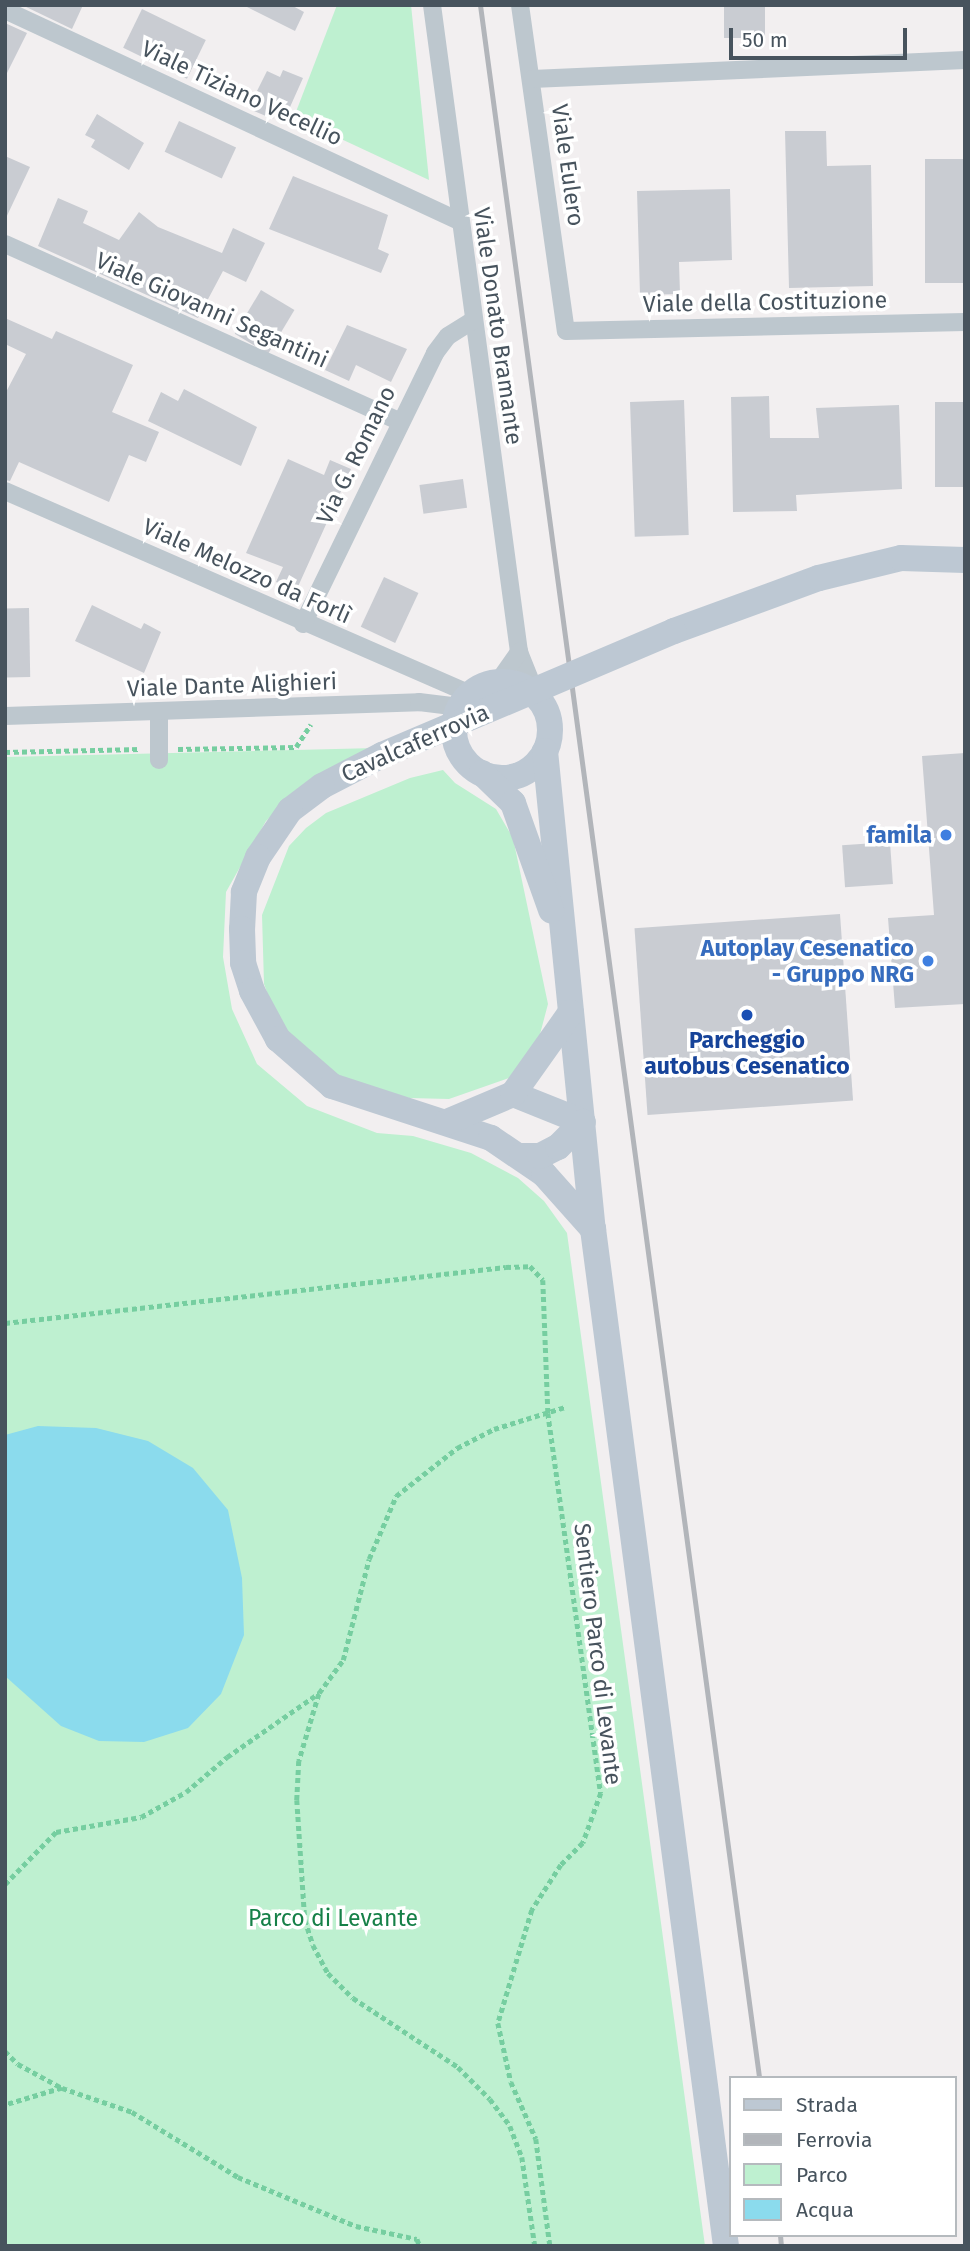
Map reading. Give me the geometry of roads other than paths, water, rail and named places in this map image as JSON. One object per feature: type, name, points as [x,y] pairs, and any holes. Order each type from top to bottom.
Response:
[{"type":"street","name":"Viale Donato Bramante","points":[[432,5],[472,321],[519,652],[537,697]]},
{"type":"street","name":"Viale Eulero","points":[[520,5],[566,331]]},
{"type":"street","name":"Viale Tiziano Vecellio","points":[[5,10],[459,220]]},
{"type":"street","points":[[531,79],[965,60]]},
{"type":"street","name":"Viale Giovanni Segantini","points":[[5,244],[398,421]]},
{"type":"street","name":"Via G. Romano","points":[[303,624],[398,421],[442,343],[472,321]]},
{"type":"street","name":"Viale della Costituzione","points":[[566,331],[965,322]]},
{"type":"street","name":"Viale Melozzo da Forlì","points":[[5,491],[303,624],[465,701]]},
{"type":"street","name":"Cavalcaferrovia","points":[[593,1229],[544,1174],[522,1156],[447,1122],[374,1103],[332,1086],[278,1040],[252,991],[243,963],[244,892],[258,858],[290,810],[322,786],[382,755],[674,631],[819,578],[901,558],[965,560]]},
{"type":"street","points":[[519,652],[498,682],[465,701],[455,738],[469,765],[482,773],[513,803],[522,821],[563,941]]},
{"type":"street","points":[[498,682],[526,688],[537,697],[550,723],[545,751],[593,1229],[726,2246]]},
{"type":"street","name":"Viale Dante Alighieri","points":[[5,716],[465,701]]},
{"type":"street","points":[[159,712],[159,760]]},
{"type":"street","points":[[482,773],[512,777],[537,763],[545,751]]},
{"type":"street","points":[[447,1122],[513,1094],[571,1012]]},
{"type":"street","points":[[513,1094],[583,1122]]},
{"type":"street","points":[[522,1156],[540,1156],[558,1147],[583,1122]]},
{"type":"water","points":[[38,1426],[96,1428],[148,1441],[193,1468],[228,1510],[242,1578],[244,1635],[221,1694],[188,1728],[144,1742],[99,1741],[61,1726],[5,1676],[5,1435]]},
{"type":"railway","points":[[480,5],[759,2076]]},
{"type":"railway","points":[[780,2237],[781,2246]]},
{"type":"place","name":"famila","points":[[946,835]]},
{"type":"place","name":"Autoplay Cesenatico - Gruppo NRG","points":[[928,961]]},
{"type":"place","name":"Parcheggio autobus Cesenatico","points":[[747,1015]]},
{"type":"park label","name":"Parco di Levante","points":[[333,1918]]}]
